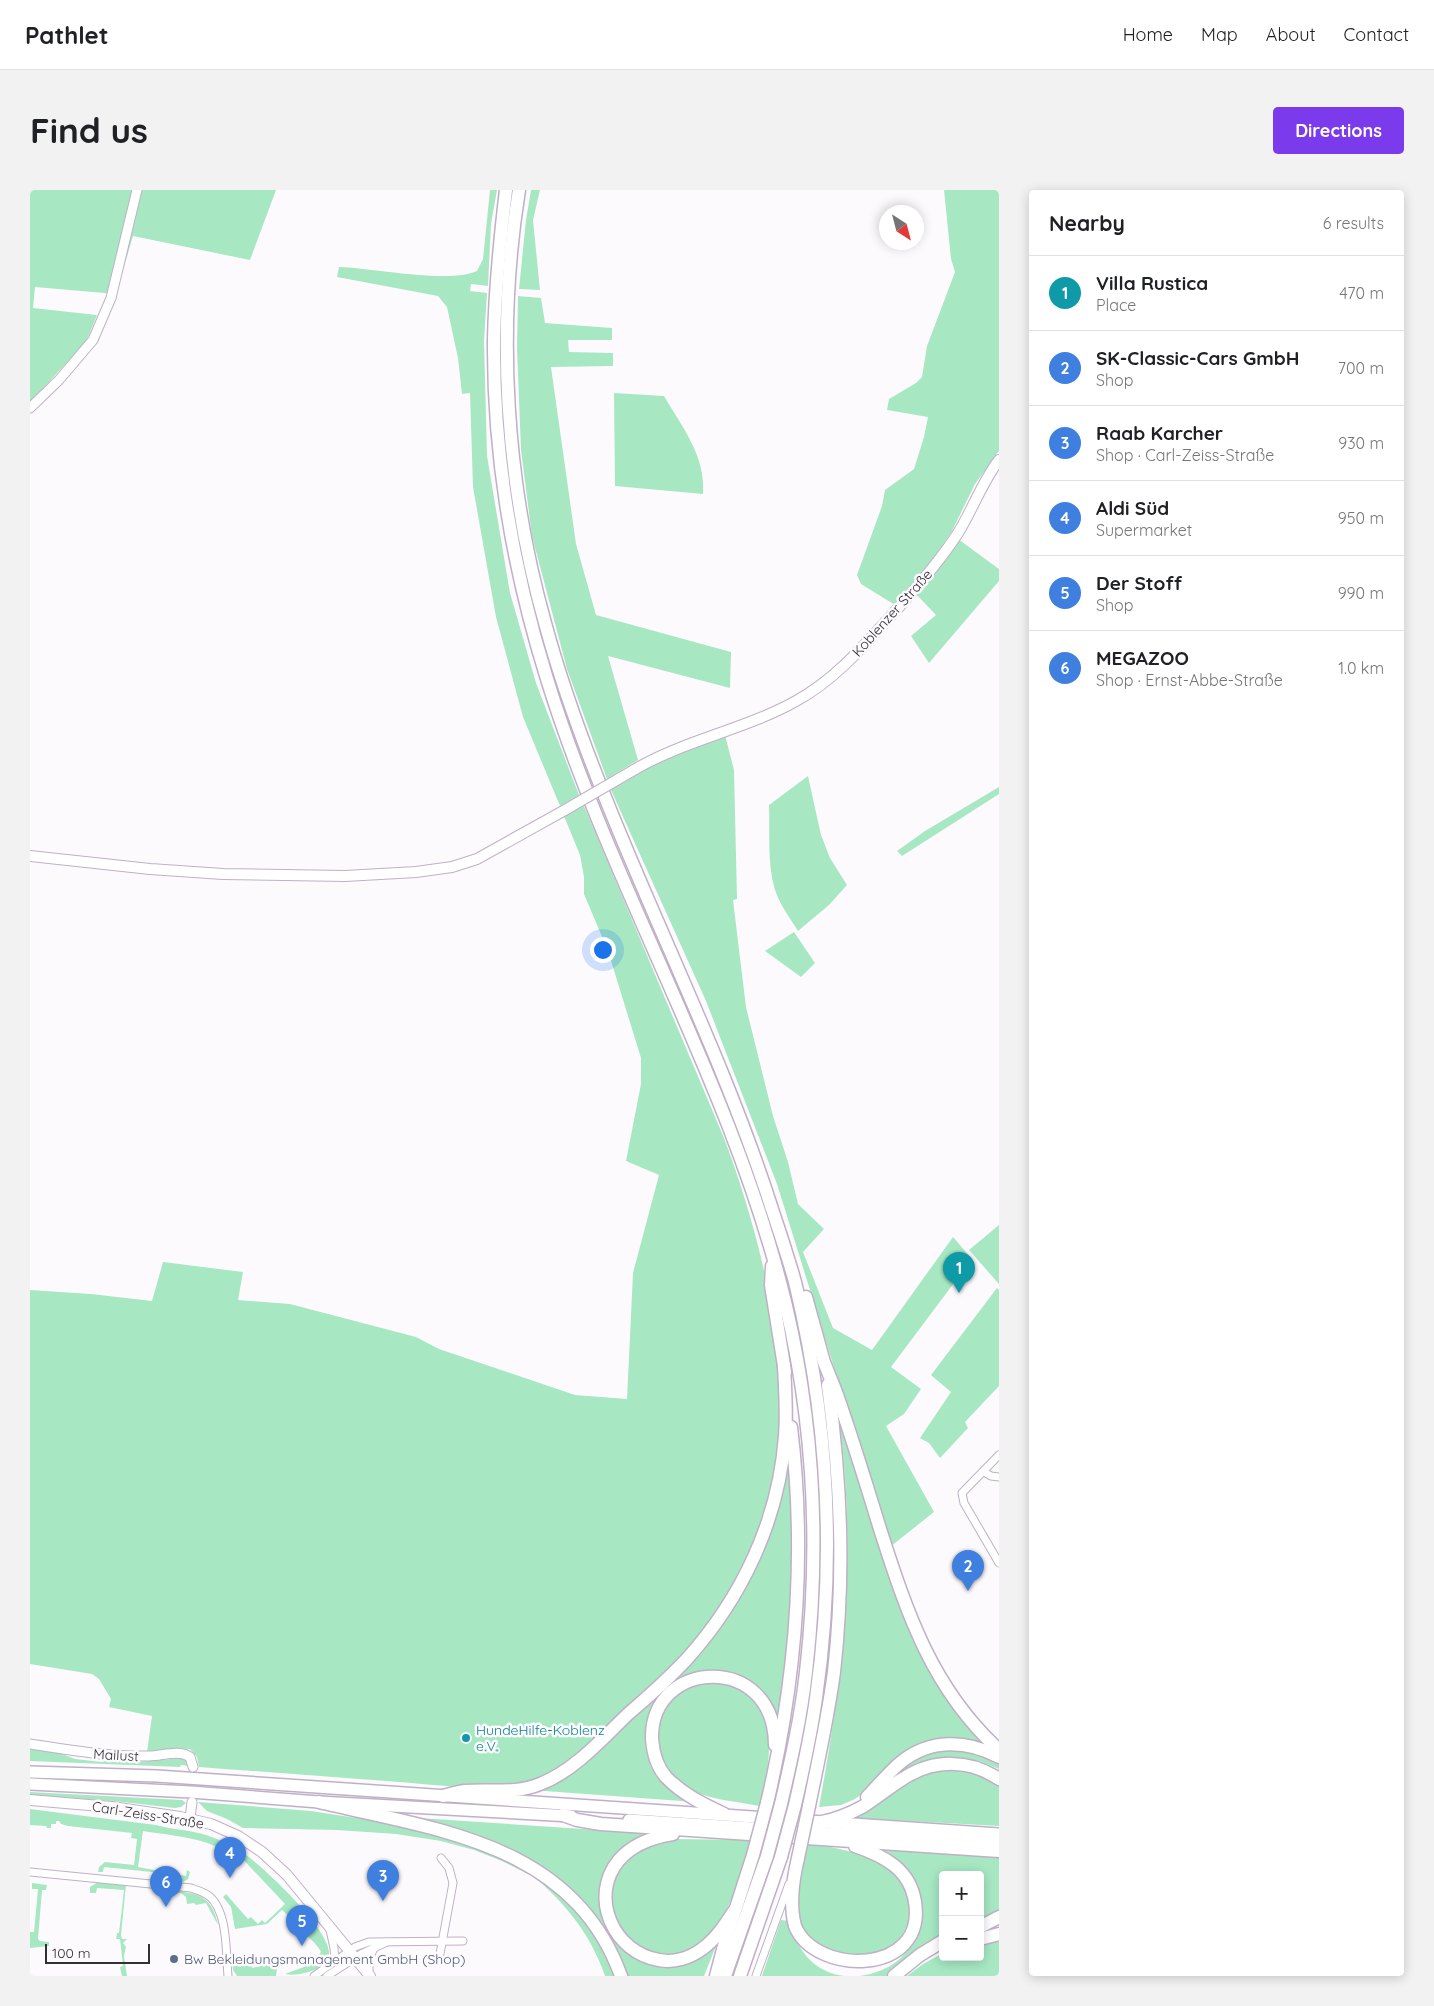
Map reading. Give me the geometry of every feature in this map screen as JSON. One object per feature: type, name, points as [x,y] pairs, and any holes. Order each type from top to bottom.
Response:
[{"type":"highway","points":[[506,190],[496,292],[495,382],[503,477],[524,594],[548,681],[580,771],[724,1112],[754,1194],[787,1308],[803,1396],[813,1507],[813,1594],[806,1672],[782,1804],[767,1856],[725,1976]]},
{"type":"highway","points":[[519,190],[512,235],[507,321],[509,385],[513,445],[523,526],[544,622],[599,781],[719,1064],[753,1152],[794,1278],[810,1356],[821,1431],[827,1506],[826,1593],[822,1647],[808,1746],[781,1857],[740,1976]]},
{"type":"highway","points":[[512,235],[526,190]]},
{"type":"highway","points":[[784,1245],[800,1276],[824,1362],[848,1428],[895,1576],[922,1644],[933,1666],[957,1704],[999,1750]]},
{"type":"highway","points":[[716,1976],[734,1911],[753,1855],[781,1745],[795,1610],[798,1549],[796,1468],[784,1365],[771,1285],[772,1251]]},
{"type":"highway","points":[[824,1362],[838,1461],[841,1547],[840,1594],[829,1704],[796,1863],[792,1897],[795,1926],[799,1938],[812,1956],[833,1969],[845,1972],[868,1971],[890,1962],[905,1947],[914,1927],[916,1905],[911,1886],[897,1866],[890,1860],[874,1852],[839,1840]]},
{"type":"highway","points":[[443,1796],[465,1791],[526,1789],[557,1775],[586,1753],[628,1715],[670,1676],[702,1641],[720,1618],[744,1577],[773,1506],[782,1462],[785,1435],[784,1365]]},
{"type":"highway","points":[[724,1814],[684,1793],[665,1775],[658,1765],[653,1746],[653,1726],[660,1707],[673,1691],[694,1679],[718,1676],[742,1682],[753,1690],[762,1699],[772,1720],[775,1744],[773,1778]]},
{"type":"highway","points":[[846,1815],[868,1796],[901,1762],[927,1747],[944,1744],[971,1745],[999,1757]]},
{"type":"highway","points":[[822,1822],[846,1815],[868,1803],[906,1777],[930,1766],[963,1764],[978,1768],[999,1779]]},
{"type":"highway","points":[[30,1772],[157,1776],[999,1834]]},
{"type":"highway","points":[[30,1784],[563,1815],[999,1844]]},
{"type":"highway","points":[[318,1802],[453,1833],[489,1845],[526,1863],[563,1889],[589,1917],[612,1954],[621,1976]]},
{"type":"highway","points":[[563,1815],[576,1820],[601,1824],[999,1851]]},
{"type":"highway","points":[[701,1832],[658,1837],[645,1841],[618,1861],[608,1881],[605,1899],[609,1920],[619,1938],[634,1951],[652,1959],[671,1961],[693,1955],[702,1949],[712,1941],[734,1911]]},
{"type":"highway","points":[[984,1925],[999,1917]]},
{"type":"highway","points":[[984,1938],[999,1934]]},
{"type":"highway","points":[[894,1976],[920,1955],[939,1943]]},
{"type":"highway","points":[[920,1955],[939,1950]]},
{"type":"main road","name":"Koblenzer Straße","points":[[30,856],[150,869],[223,874],[345,876],[416,872],[452,867],[477,859],[639,768],[682,747],[788,706],[836,673],[863,648],[943,554],[964,522],[999,460]]},
{"type":"main road","name":"Carl-Zeiss-Straße","points":[[30,1800],[126,1809],[190,1819],[229,1832],[262,1852],[292,1881],[369,1975]]},
{"type":"street","points":[[30,408],[59,380],[93,340],[111,298],[137,190]]},
{"type":"street","points":[[999,1455],[962,1493],[964,1503],[999,1563]]},
{"type":"street","points":[[984,1472],[991,1476],[999,1477]]},
{"type":"street","name":"Mailust","points":[[30,1744],[112,1756],[152,1756],[182,1753],[190,1757],[193,1767]]},
{"type":"street","points":[[190,1819],[192,1802]]},
{"type":"street","points":[[439,1959],[453,1883],[449,1868],[441,1858]]},
{"type":"street","points":[[756,1976],[796,1863]]},
{"type":"street","points":[[30,1872],[183,1887],[208,1894],[218,1906],[220,1912],[228,1976]]},
{"type":"street","points":[[330,1928],[335,1961]]},
{"type":"street","points":[[314,1976],[335,1961],[392,1940]]},
{"type":"street","points":[[327,1976],[351,1955],[358,1945],[368,1942],[392,1940],[463,1941]]},
{"type":"street","points":[[369,1975],[369,1959],[374,1948]]},
{"type":"green space","points":[[30,190],[276,190],[250,260],[133,236],[116,294],[35,287],[33,308],[97,315],[86,342],[30,402]]},
{"type":"green space","points":[[490,190],[497,190],[491,224],[488,286],[471,284],[470,291],[487,293],[484,341],[487,456],[510,593],[536,683],[579,795],[560,806],[523,717],[496,617],[473,487],[470,393],[462,394],[458,358],[447,307],[438,296],[337,277],[339,267],[430,276],[464,275],[477,271],[483,259]]},
{"type":"green space","points":[[531,190],[540,190],[533,220],[540,290],[519,289]]},
{"type":"green space","points":[[944,190],[999,190],[999,451],[975,484],[952,531],[925,571],[895,605],[861,584],[857,575],[882,506],[885,490],[914,469],[924,437],[928,417],[887,410],[889,399],[916,383],[922,377],[927,346],[955,272],[951,259]]},
{"type":"green space","points":[[518,296],[541,298],[545,323],[612,328],[612,340],[568,340],[569,352],[613,353],[613,366],[551,367],[576,544],[596,615],[731,652],[730,688],[608,656],[638,760],[607,779],[567,669],[532,536],[521,450],[517,348]]},
{"type":"green space","points":[[614,393],[664,396],[697,454],[703,480],[703,494],[615,486]]},
{"type":"green space","points":[[958,539],[999,569],[999,581],[929,663],[911,636],[936,615],[916,594]]},
{"type":"green space","points":[[725,735],[734,770],[737,899],[733,900],[746,1007],[773,1116],[788,1162],[798,1204],[824,1229],[803,1252],[833,1328],[872,1350],[953,1237],[972,1259],[891,1367],[921,1389],[904,1414],[886,1426],[934,1512],[890,1547],[777,1184],[706,1001],[611,790],[659,762]]},
{"type":"green space","points":[[808,776],[821,835],[830,858],[847,885],[829,905],[798,931],[785,911],[772,880],[769,805]]},
{"type":"green space","points":[[999,787],[999,794],[902,856],[897,851],[925,831]]},
{"type":"green space","points":[[584,806],[724,1138],[750,1215],[761,1256],[776,1340],[781,1423],[777,1462],[768,1502],[747,1559],[728,1596],[709,1625],[690,1648],[584,1749],[553,1772],[524,1784],[478,1788],[199,1767],[197,1757],[190,1749],[147,1752],[152,1716],[109,1707],[111,1699],[99,1679],[92,1674],[30,1664],[30,1290],[152,1301],[163,1262],[243,1272],[238,1300],[290,1304],[416,1337],[439,1349],[575,1395],[627,1399],[633,1273],[659,1175],[626,1161],[641,1084],[641,1058],[608,951],[584,894],[584,877],[580,855],[564,816]]},
{"type":"green space","points":[[794,932],[815,963],[801,977],[765,951]]},
{"type":"green space","points":[[999,1225],[999,1284],[969,1250]]},
{"type":"green space","points":[[997,1288],[999,1290],[999,1386],[965,1422],[968,1428],[940,1458],[929,1443],[920,1438],[951,1392],[931,1375]]},
{"type":"green space","points":[[838,1416],[887,1569],[912,1635],[941,1692],[990,1748],[933,1742],[855,1799],[841,1805],[819,1807],[833,1725],[846,1601],[847,1518],[844,1462]]},
{"type":"green space","points":[[788,1440],[793,1506],[792,1615],[778,1727],[773,1712],[725,1674],[664,1696],[650,1754],[695,1802],[531,1790],[637,1710],[744,1583]]},
{"type":"green space","points":[[713,1682],[732,1686],[743,1691],[759,1707],[764,1718],[769,1741],[769,1753],[764,1791],[759,1806],[695,1792],[676,1780],[667,1770],[661,1758],[658,1745],[659,1732],[667,1707],[687,1689]]},
{"type":"green space","points":[[30,1748],[60,1753],[75,1759],[102,1762],[105,1760],[138,1762],[183,1758],[188,1762],[189,1766],[30,1761]]},
{"type":"green space","points":[[947,1748],[978,1753],[999,1763],[999,1769],[979,1761],[957,1758],[897,1777],[893,1774],[917,1757]]},
{"type":"green space","points":[[961,1769],[994,1781],[999,1785],[999,1826],[855,1818],[891,1791],[911,1779],[934,1771]]},
{"type":"green space","points":[[30,1792],[182,1800],[186,1803],[181,1807],[175,1808],[114,1801],[30,1795]]},
{"type":"green space","points":[[198,1802],[311,1811],[395,1824],[450,1837],[513,1861],[564,1897],[595,1934],[617,1976],[605,1976],[584,1933],[555,1896],[531,1874],[502,1861],[474,1850],[441,1841],[396,1834],[337,1830],[243,1828],[207,1811]]},
{"type":"green space","points":[[30,1809],[156,1825],[201,1833],[228,1844],[255,1862],[309,1916],[327,1943],[328,1958],[318,1968],[310,1971],[285,1974],[312,1964],[321,1952],[315,1943],[301,1930],[302,1928],[282,1910],[267,1924],[235,1929],[231,1907],[223,1897],[226,1894],[248,1919],[251,1917],[258,1924],[262,1920],[265,1923],[285,1904],[237,1853],[232,1857],[223,1850],[202,1841],[143,1831],[138,1867],[186,1876],[187,1870],[190,1872],[188,1879],[183,1882],[172,1880],[171,1874],[104,1867],[103,1872],[98,1872],[99,1867],[105,1862],[134,1865],[137,1839],[131,1838],[132,1833],[68,1826],[61,1824],[59,1821],[56,1821],[56,1824],[51,1824],[51,1828],[30,1825]]},
{"type":"green space","points":[[404,1817],[658,1834],[619,1856],[606,1921],[662,1964],[718,1941],[704,1976],[625,1976],[576,1896],[539,1866]]},
{"type":"green space","points":[[676,1839],[751,1841],[733,1896],[711,1934],[702,1943],[691,1949],[679,1953],[655,1953],[633,1943],[624,1934],[613,1914],[612,1892],[620,1871],[634,1855],[647,1847]]},
{"type":"green space","points":[[808,1844],[822,1845],[866,1855],[892,1870],[901,1881],[908,1895],[910,1909],[908,1923],[898,1945],[865,1966],[839,1965],[817,1954],[798,1918],[798,1888]]},
{"type":"green space","points":[[872,1848],[999,1857],[999,1911],[984,1920],[984,1871],[939,1871],[939,1938],[900,1963],[886,1976],[859,1976],[882,1970],[896,1962],[907,1951],[914,1934],[919,1901]]},
{"type":"green space","points":[[98,1882],[126,1885],[121,1935],[122,1939],[127,1939],[123,1943],[126,1947],[124,1956],[127,1976],[122,1976],[120,1967],[123,1966],[120,1939],[116,1939],[117,1933],[119,1933],[124,1890],[97,1888],[96,1893],[90,1893],[90,1887]]},
{"type":"green space","points":[[32,1883],[47,1885],[46,1890],[42,1890],[38,1939],[49,1942],[49,1946],[30,1948],[30,1932],[34,1932],[38,1889],[32,1889]]},
{"type":"green space","points":[[168,1890],[195,1894],[207,1901],[212,1907],[218,1925],[206,1903],[187,1904],[186,1897],[181,1893],[169,1893]]},
{"type":"green space","points":[[781,1920],[790,1921],[802,1950],[816,1965],[834,1974],[845,1976],[762,1976]]},
{"type":"green space","points":[[999,1938],[999,1976],[907,1976],[939,1955],[939,1961],[984,1961],[984,1942]]},
{"type":"green space","points":[[251,1954],[252,1968],[274,1963],[274,1961],[278,1962],[276,1976],[237,1976],[233,1970],[231,1957],[239,1956],[240,1961],[247,1961],[247,1955]]},
{"type":"place","name":"Villa Rustica","points":[[959,1293]]},
{"type":"place","name":"SK-Classic-Cars GmbH","points":[[968,1591]]},
{"type":"place","name":"HundeHilfe-Koblenz e.V.","points":[[466,1738]]},
{"type":"place","name":"Aldi Süd","points":[[230,1878]]},
{"type":"place","name":"Raab Karcher","points":[[383,1901]]},
{"type":"place","name":"MEGAZOO","points":[[166,1907]]},
{"type":"place","name":"Der Stoff","points":[[302,1946]]},
{"type":"place","name":"Bw Bekleidungsmanagement GmbH (Shop)","points":[[174,1959]]}]
